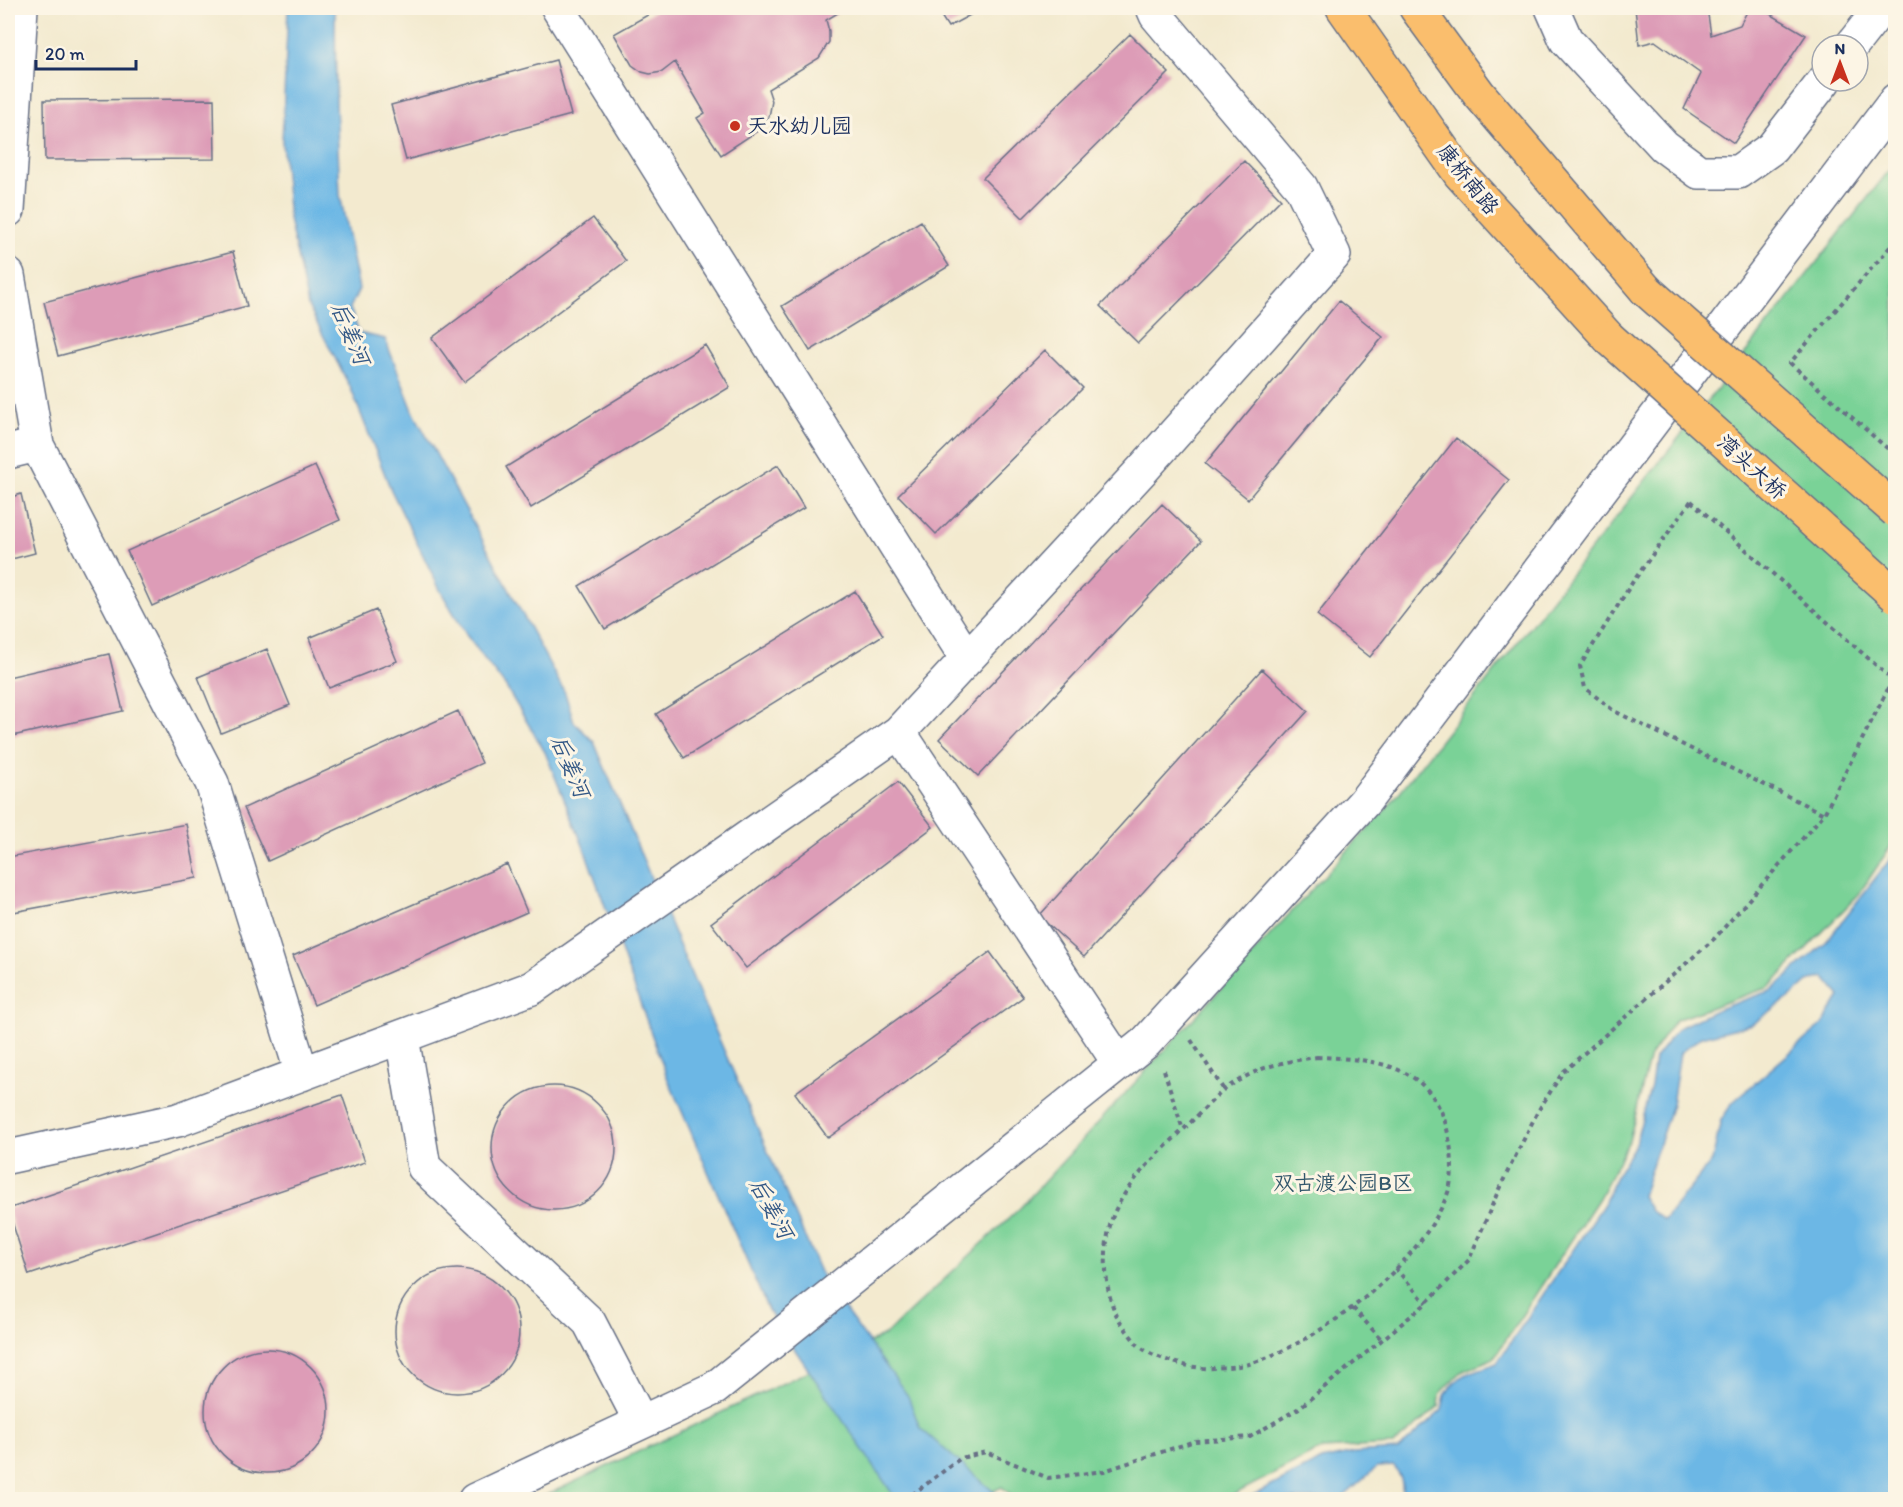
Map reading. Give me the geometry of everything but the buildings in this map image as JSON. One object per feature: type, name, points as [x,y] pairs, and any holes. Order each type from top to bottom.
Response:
[{"type":"main road","name":"康桥南路","points":[[1343,8],[1460,174],[1609,338]]},
{"type":"main road","points":[[1416,8],[1479,94],[1646,290],[1896,512]]},
{"type":"main road","name":"湾头大桥","points":[[1609,338],[1896,596]]},
{"type":"street","points":[[8,210],[21,8]]},
{"type":"street","points":[[558,8],[967,659]]},
{"type":"street","points":[[8,1157],[178,1120],[532,988],[899,732],[1144,468],[1334,255],[1301,187],[1156,15],[1153,8]]},
{"type":"street","points":[[1552,8],[1566,40],[1664,146],[1699,172],[1738,172],[1772,147],[1815,93]]},
{"type":"street","points":[[1861,33],[1881,8]]},
{"type":"street","points":[[475,1500],[715,1388],[1119,1063],[1163,1023],[1365,801],[1896,100]]},
{"type":"street","points":[[8,275],[22,448],[212,783],[302,1074]]},
{"type":"street","points":[[899,732],[1119,1063]]},
{"type":"street","points":[[402,1037],[424,1167],[589,1322],[641,1422]]},
{"type":"path","points":[[1896,240],[1790,363],[1896,456]]},
{"type":"path","points":[[905,1500],[961,1458],[986,1452],[1048,1478],[1104,1472],[1195,1442],[1250,1437],[1299,1408],[1426,1303],[1469,1260],[1509,1169],[1538,1111],[1563,1072],[1715,938],[1824,814],[1889,687],[1896,681],[1690,501],[1632,583],[1580,666],[1585,688],[1614,711],[1824,814]]},
{"type":"path","points":[[1163,1023],[1224,1090]]},
{"type":"path","points":[[1163,1023],[1183,1130]]},
{"type":"path","points":[[1317,1057],[1359,1059],[1395,1068],[1423,1084],[1441,1110],[1451,1145],[1451,1178],[1446,1199],[1432,1223],[1395,1268],[1365,1299],[1340,1318],[1280,1352],[1246,1365],[1209,1369],[1169,1361],[1138,1346],[1116,1314],[1106,1278],[1107,1241],[1116,1207],[1130,1185],[1224,1090],[1256,1071],[1278,1064],[1317,1057]]},
{"type":"path","points":[[1395,1268],[1426,1303]]},
{"type":"path","points":[[1353,1308],[1382,1340]]},
{"type":"green space","name":"双古渡公园B区","points":[[1895,163],[1895,840],[1859,894],[1769,987],[1675,1020],[1650,1056],[1629,1141],[1599,1198],[1494,1358],[1461,1372],[1440,1394],[1439,1407],[1393,1445],[1322,1449],[1225,1499],[1015,1499],[1002,1487],[975,1500],[536,1500],[885,1335],[1020,1208],[1391,803]]},
{"type":"water","name":"后姜河","points":[[288,8],[335,8],[340,195],[359,289],[350,308],[359,333],[385,339],[414,413],[565,693],[574,722],[594,742],[700,995],[824,1281],[908,1396],[920,1428],[1002,1499],[896,1499],[768,1310],[667,1077],[584,848],[545,752],[506,687],[467,636],[441,592],[391,490],[351,389],[308,306],[289,219],[282,142]]},
{"type":"water","points":[[1895,853],[1895,1499],[1401,1499],[1402,1482],[1394,1466],[1377,1467],[1341,1499],[1246,1499],[1322,1460],[1354,1453],[1398,1450],[1442,1410],[1445,1395],[1454,1383],[1464,1375],[1497,1363],[1604,1204],[1617,1174],[1635,1145],[1651,1086],[1655,1058],[1678,1028],[1716,1010],[1772,990],[1825,943]],"holes":[[[1824,977],[1840,996],[1823,1024],[1733,1102],[1721,1120],[1712,1161],[1664,1220],[1651,1211],[1642,1196],[1672,1104],[1680,1053],[1701,1037],[1752,1024],[1808,982]]]},
{"type":"place","name":"天水幼儿园","points":[[735,126]]}]
